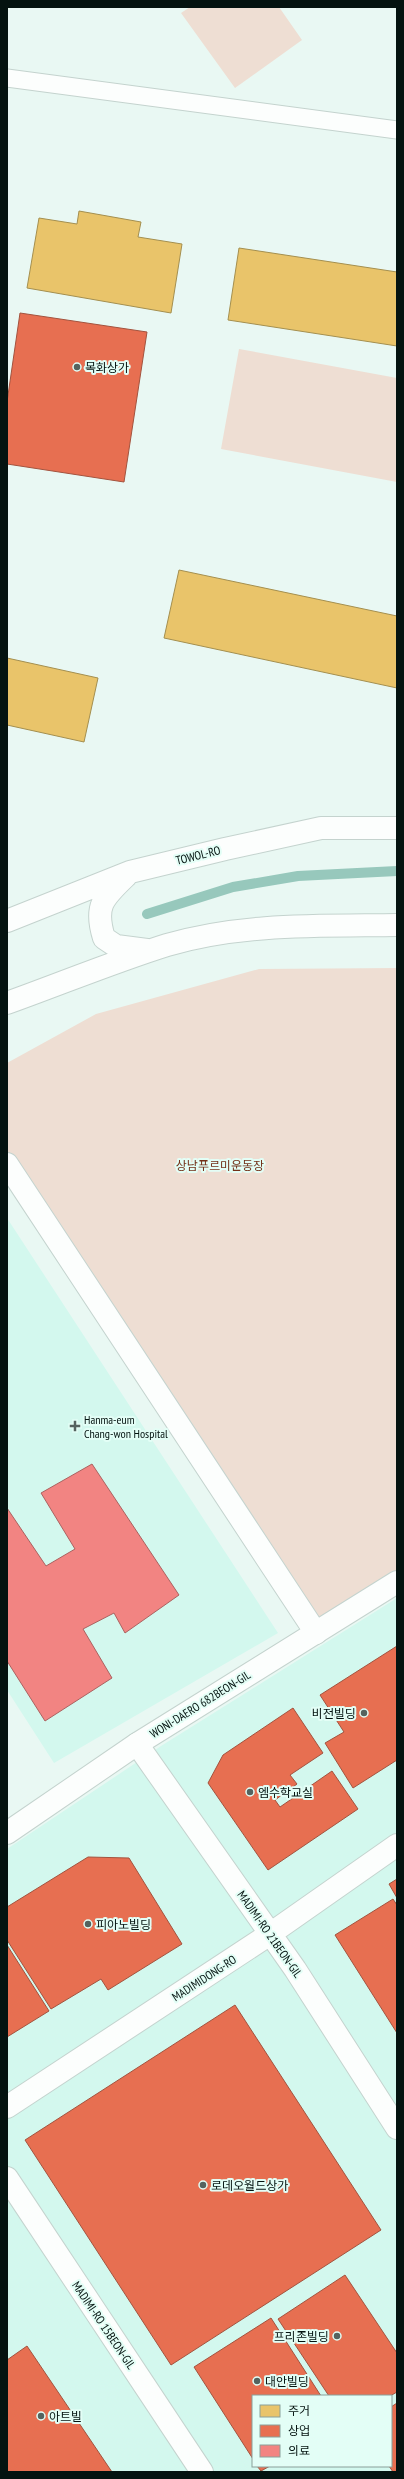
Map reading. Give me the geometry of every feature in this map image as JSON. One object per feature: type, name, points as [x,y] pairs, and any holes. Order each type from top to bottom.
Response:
[{"type":"street","name":"TOWOL-RO","points":[[7,921],[130,872],[321,828],[397,828]]},
{"type":"street","points":[[130,872],[110,892],[102,905],[99,920],[104,938],[116,946],[153,950]]},
{"type":"street","points":[[7,1003],[153,950],[222,934],[294,926],[397,925]]},
{"type":"street","points":[[7,1164],[316,1633]]},
{"type":"street","name":"WONI-DAERO 682BEON-GIL","points":[[7,1833],[136,1744],[397,1582]]},
{"type":"street","name":"MADIMI-RO 21BEON-GIL","points":[[136,1744],[270,1934],[397,2128]]},
{"type":"street","name":"MADIMIDONG-RO","points":[[7,2107],[270,1934],[397,1845]]},
{"type":"street","name":"MADIMI-RO 15BEON-GIL","points":[[7,2178],[202,2472]]},
{"type":"lane","points":[[7,78],[397,130]]},
{"type":"shaded area","name":"Hanma-eum Chang-won Hospital","points":[[7,1218],[278,1633],[54,1763],[7,1690]]},
{"type":"shaded area","points":[[397,1598],[397,2472],[7,2472],[7,1849],[161,1746]]},
{"type":"green space","points":[[190,7],[279,7],[302,40],[235,88],[181,13]]},
{"type":"green space","points":[[239,349],[397,378],[397,482],[221,449]]},
{"type":"green space","name":"상남푸르미운동장","points":[[397,968],[397,1582],[316,1633],[7,1164],[7,1063],[96,1014],[259,969]]},
{"type":"building: 주거","points":[[79,211],[141,222],[138,237],[182,244],[171,313],[27,288],[39,218],[77,224]]},
{"type":"building: 주거","points":[[239,248],[397,272],[397,346],[228,320]]},
{"type":"building: 주거","points":[[179,570],[397,616],[397,688],[164,638]]},
{"type":"building: 주거","points":[[7,658],[98,678],[84,742],[7,725]]},
{"type":"building: 상업","name":"목화상가","points":[[20,313],[147,332],[124,482],[7,464],[7,402]]},
{"type":"building: 상업","name":"비전빌딩","points":[[397,1646],[397,1760],[353,1788],[325,1743],[344,1732],[320,1695]]},
{"type":"building: 상업","name":"엠수학교실","points":[[293,1708],[323,1753],[290,1775],[297,1784],[275,1800],[280,1807],[332,1771],[358,1809],[268,1870],[208,1783],[223,1755]]},
{"type":"building: 상업","name":"피아노빌딩","points":[[88,1857],[129,1858],[182,1944],[108,1990],[101,1979],[51,2009],[7,1940],[7,1907]]},
{"type":"building: 상업","points":[[397,1879],[397,1898],[389,1884]]},
{"type":"building: 상업","points":[[393,1899],[397,1905],[397,2033],[335,1935]]},
{"type":"building: 상업","points":[[7,1945],[49,2011],[7,2037]]},
{"type":"building: 상업","name":"로데오월드상가","points":[[235,2005],[381,2230],[171,2365],[25,2140]]},
{"type":"building: 상업","name":"프리존빌딩","points":[[345,2275],[397,2353],[397,2392],[392,2395],[328,2395],[278,2319]]},
{"type":"building: 상업","name":"대안빌딩","points":[[271,2318],[320,2395],[252,2395],[252,2457],[194,2367]]},
{"type":"building: 상업","name":"아트빌","points":[[27,2346],[112,2472],[7,2472],[7,2360]]},
{"type":"building: 상업","points":[[397,2403],[397,2472],[393,2472],[390,2467],[392,2467],[392,2406]]},
{"type":"building: 상업","points":[[258,2467],[268,2467],[261,2471]]},
{"type":"building: 의료","points":[[92,1464],[179,1595],[125,1633],[114,1613],[83,1629],[112,1678],[45,1721],[7,1661],[7,1508],[46,1566],[75,1549],[41,1493]]},
{"type":"waterway","points":[[147,914],[233,887],[298,876],[397,871]]},
{"type":"place","name":"목화상가","points":[[77,367]]},
{"type":"place","name":"Hanma-eum Chang-won Hospital","points":[[75,1426]]},
{"type":"place","name":"비전빌딩","points":[[364,1713]]},
{"type":"place","name":"엠수학교실","points":[[250,1792]]},
{"type":"place","name":"피아노빌딩","points":[[88,1924]]},
{"type":"place","name":"로데오월드상가","points":[[203,2185]]},
{"type":"place","name":"프리존빌딩","points":[[337,2336]]},
{"type":"place","name":"대안빌딩","points":[[257,2381]]},
{"type":"place","name":"아트빌","points":[[41,2416]]}]
